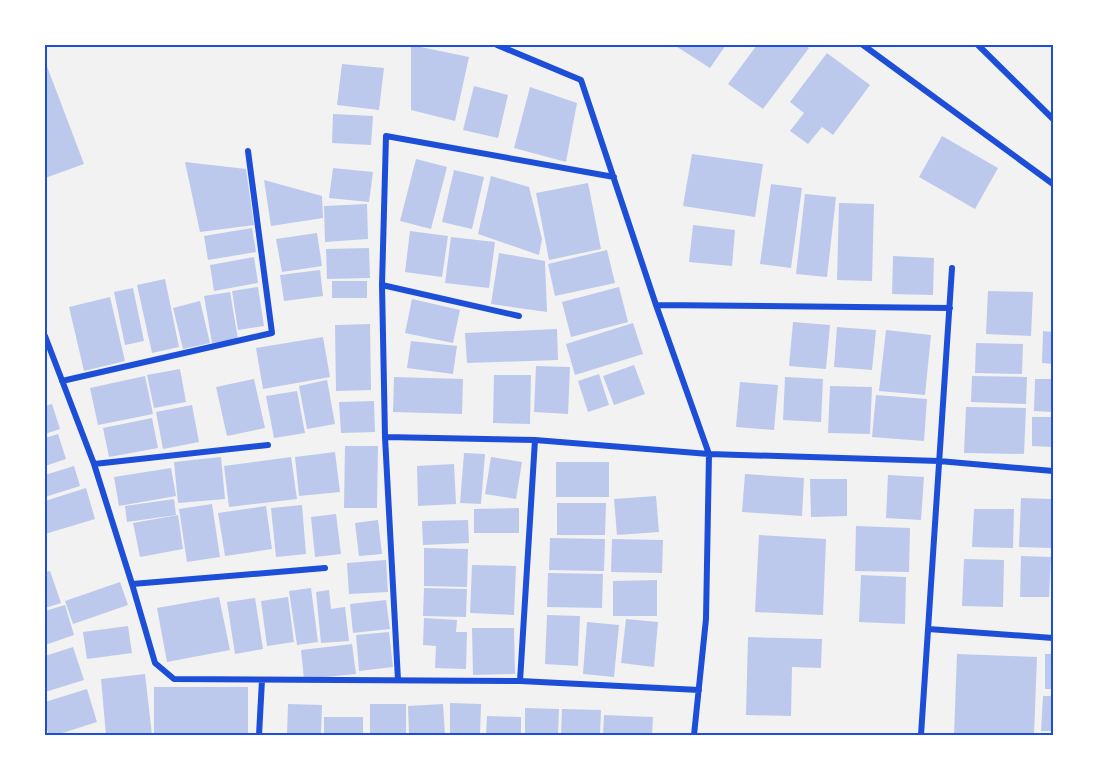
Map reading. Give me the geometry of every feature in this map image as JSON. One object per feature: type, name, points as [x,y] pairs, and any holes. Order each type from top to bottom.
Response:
[{"type":"street","points":[[497,45],[581,80],[656,305],[709,454],[706,619],[694,735]]},
{"type":"street","points":[[863,45],[1053,184]]},
{"type":"street","points":[[872,45],[878,55]]},
{"type":"street","points":[[978,45],[1053,119]]},
{"type":"street","points":[[398,680],[385,437],[382,285],[386,136],[614,177]]},
{"type":"street","points":[[62,381],[272,333],[248,151]]},
{"type":"street","points":[[921,735],[952,268]]},
{"type":"street","points":[[382,285],[519,316]]},
{"type":"street","points":[[656,305],[950,308]]},
{"type":"street","points":[[45,336],[94,464],[155,663],[174,679],[520,681],[699,690]]},
{"type":"street","points":[[385,437],[535,440],[709,454],[939,461],[1053,471]]},
{"type":"street","points":[[520,681],[535,440]]},
{"type":"street","points":[[94,464],[268,445]]},
{"type":"street","points":[[132,584],[325,568]]},
{"type":"street","points":[[928,629],[1053,638]]},
{"type":"street","points":[[259,735],[262,680]]},
{"type":"building","points":[[411,45],[469,57],[455,121],[411,110]]},
{"type":"building","points":[[674,45],[726,45],[710,68]]},
{"type":"building","points":[[757,45],[804,45],[809,48],[763,109],[728,84]]},
{"type":"building","points":[[827,53],[870,85],[833,135],[822,127],[808,144],[790,131],[804,113],[790,102]]},
{"type":"building","points":[[45,61],[84,164],[45,178]]},
{"type":"building","points":[[342,64],[384,68],[379,110],[337,105]]},
{"type":"building","points":[[474,86],[508,95],[498,138],[463,130]]},
{"type":"building","points":[[530,87],[577,103],[566,162],[514,148]]},
{"type":"building","points":[[333,114],[373,116],[371,145],[332,143]]},
{"type":"building","points":[[942,136],[998,168],[975,209],[919,177]]},
{"type":"building","points":[[692,154],[763,164],[755,217],[683,206]]},
{"type":"building","points":[[416,159],[447,167],[431,229],[400,221]]},
{"type":"building","points":[[185,162],[246,169],[254,225],[200,232]]},
{"type":"building","points":[[333,168],[373,172],[369,202],[329,198]]},
{"type":"building","points":[[454,170],[484,177],[472,229],[442,222]]},
{"type":"building","points":[[491,176],[529,187],[542,239],[539,255],[478,234]]},
{"type":"building","points":[[264,180],[322,196],[323,218],[271,226]]},
{"type":"building","points":[[588,183],[601,249],[549,260],[536,193]]},
{"type":"building","points":[[771,184],[802,188],[791,268],[760,264]]},
{"type":"building","points":[[805,194],[836,197],[827,277],[796,274]]},
{"type":"building","points":[[839,203],[874,204],[872,281],[837,280]]},
{"type":"building","points":[[367,204],[368,239],[325,242],[324,206]]},
{"type":"building","points":[[693,225],[735,230],[732,266],[689,262]]},
{"type":"building","points":[[252,228],[256,252],[208,260],[204,236]]},
{"type":"building","points":[[410,231],[448,236],[442,277],[405,272]]},
{"type":"building","points":[[317,233],[322,266],[282,272],[276,239]]},
{"type":"building","points":[[451,237],[495,242],[489,288],[445,283]]},
{"type":"building","points":[[369,248],[370,278],[327,279],[326,249]]},
{"type":"building","points":[[607,250],[615,283],[555,296],[548,264]]},
{"type":"building","points":[[499,253],[545,261],[547,312],[491,304]]},
{"type":"building","points":[[893,256],[934,258],[933,295],[892,294]]},
{"type":"building","points":[[254,257],[258,283],[214,291],[210,265]]},
{"type":"building","points":[[320,270],[323,296],[284,301],[280,275]]},
{"type":"building","points":[[165,279],[179,347],[152,353],[137,285]]},
{"type":"building","points":[[332,281],[367,281],[367,298],[332,298]]},
{"type":"building","points":[[258,287],[264,326],[238,330],[232,291]]},
{"type":"building","points":[[619,287],[628,322],[571,337],[562,302]]},
{"type":"building","points":[[133,288],[144,341],[125,345],[114,292]]},
{"type":"building","points":[[988,291],[1033,292],[1031,336],[986,334]]},
{"type":"building","points":[[230,292],[238,339],[212,343],[204,296]]},
{"type":"building","points":[[110,297],[125,361],[84,371],[69,307]]},
{"type":"building","points":[[412,299],[460,310],[453,343],[405,333]]},
{"type":"building","points":[[200,301],[210,343],[183,349],[173,308]]},
{"type":"building","points":[[793,322],[830,325],[826,369],[789,366]]},
{"type":"building","points":[[633,323],[643,354],[575,375],[566,344]]},
{"type":"building","points":[[370,324],[371,390],[336,391],[335,325]]},
{"type":"building","points":[[837,327],[876,330],[872,370],[834,367]]},
{"type":"building","points":[[557,329],[558,360],[467,363],[465,333]]},
{"type":"building","points":[[886,330],[931,335],[925,395],[879,391]]},
{"type":"building","points":[[1043,331],[1053,332],[1053,364],[1042,363]]},
{"type":"building","points":[[323,337],[330,377],[263,389],[256,348]]},
{"type":"building","points":[[411,341],[457,346],[453,374],[407,368]]},
{"type":"building","points":[[976,343],[1023,344],[1022,374],[975,373]]},
{"type":"building","points":[[634,365],[645,394],[614,405],[603,376]]},
{"type":"building","points":[[536,366],[570,367],[568,414],[534,412]]},
{"type":"building","points":[[180,369],[186,402],[154,408],[147,375]]},
{"type":"building","points":[[599,374],[609,405],[588,412],[578,381]]},
{"type":"building","points":[[494,375],[531,375],[530,424],[493,423]]},
{"type":"building","points":[[145,376],[153,414],[98,425],[90,388]]},
{"type":"building","points":[[972,376],[1027,377],[1026,404],[971,402]]},
{"type":"building","points":[[394,377],[463,379],[462,414],[393,412]]},
{"type":"building","points":[[785,377],[823,379],[821,422],[783,420]]},
{"type":"building","points":[[254,379],[265,428],[227,436],[216,387]]},
{"type":"building","points":[[1035,379],[1053,379],[1053,412],[1034,411]]},
{"type":"building","points":[[327,380],[335,424],[307,429],[299,386]]},
{"type":"building","points":[[740,382],[778,385],[774,430],[736,427]]},
{"type":"building","points":[[830,386],[872,387],[870,434],[828,433]]},
{"type":"building","points":[[297,391],[305,433],[274,438],[266,396]]},
{"type":"building","points":[[876,395],[927,399],[924,441],[872,437]]},
{"type":"building","points":[[374,401],[375,432],[341,433],[339,402]]},
{"type":"building","points":[[52,404],[60,429],[45,434],[45,406]]},
{"type":"building","points":[[192,405],[199,442],[163,449],[156,412]]},
{"type":"building","points":[[966,407],[1026,408],[1024,454],[964,453]]},
{"type":"building","points":[[1032,417],[1053,417],[1053,447],[1032,446]]},
{"type":"building","points":[[152,418],[158,448],[109,457],[103,428]]},
{"type":"building","points":[[58,434],[66,459],[45,466],[45,438]]},
{"type":"building","points":[[345,446],[378,446],[377,508],[344,508]]},
{"type":"building","points":[[335,452],[340,492],[299,496],[295,457]]},
{"type":"building","points":[[464,453],[485,454],[481,504],[460,503]]},
{"type":"building","points":[[221,457],[225,499],[178,503],[174,462]]},
{"type":"building","points":[[291,457],[297,499],[229,507],[224,466]]},
{"type":"building","points":[[491,457],[522,462],[516,499],[485,494]]},
{"type":"building","points":[[556,462],[609,462],[609,497],[556,497]]},
{"type":"building","points":[[454,464],[456,504],[418,506],[417,466]]},
{"type":"building","points":[[74,466],[80,486],[45,497],[45,475]]},
{"type":"building","points":[[171,468],[176,496],[119,506],[114,477]]},
{"type":"building","points":[[745,474],[804,478],[802,516],[742,512]]},
{"type":"building","points":[[888,475],[924,477],[921,520],[886,518]]},
{"type":"building","points":[[810,479],[847,479],[847,516],[811,517]]},
{"type":"building","points":[[86,488],[95,519],[45,534],[45,501]]},
{"type":"building","points":[[656,496],[659,532],[617,535],[614,499]]},
{"type":"building","points":[[1021,498],[1053,499],[1051,548],[1019,547]]},
{"type":"building","points":[[174,499],[176,515],[127,522],[125,506]]},
{"type":"building","points":[[557,503],[606,503],[605,535],[557,535]]},
{"type":"building","points":[[212,504],[220,557],[187,562],[179,509]]},
{"type":"building","points":[[302,505],[306,554],[276,557],[271,508]]},
{"type":"building","points":[[266,506],[272,549],[225,556],[218,513]]},
{"type":"building","points":[[519,508],[519,533],[474,533],[474,509]]},
{"type":"building","points":[[974,509],[1014,509],[1013,548],[972,547]]},
{"type":"building","points":[[336,514],[341,554],[315,557],[311,517]]},
{"type":"building","points":[[178,515],[183,549],[140,557],[133,523]]},
{"type":"building","points":[[378,520],[382,554],[359,556],[355,523]]},
{"type":"building","points":[[468,520],[469,543],[423,545],[422,521]]},
{"type":"building","points":[[856,526],[910,528],[909,572],[855,571]]},
{"type":"building","points":[[759,535],[826,539],[823,615],[755,612]]},
{"type":"building","points":[[550,538],[605,539],[604,571],[549,570]]},
{"type":"building","points":[[612,539],[663,540],[662,573],[611,572]]},
{"type":"building","points":[[424,548],[468,549],[467,587],[424,586]]},
{"type":"building","points":[[1021,556],[1051,557],[1049,597],[1020,597]]},
{"type":"building","points":[[964,559],[1004,560],[1003,607],[962,606]]},
{"type":"building","points":[[386,560],[388,592],[349,594],[347,563]]},
{"type":"building","points":[[472,565],[516,566],[514,615],[470,613]]},
{"type":"building","points":[[50,571],[61,603],[45,608],[45,572]]},
{"type":"building","points":[[548,573],[603,574],[602,608],[547,607]]},
{"type":"building","points":[[861,575],[906,577],[905,624],[859,622]]},
{"type":"building","points":[[657,580],[657,616],[613,616],[613,581]]},
{"type":"building","points":[[120,582],[128,605],[73,624],[65,601]]},
{"type":"building","points":[[311,588],[318,642],[297,645],[289,591]]},
{"type":"building","points":[[424,588],[467,589],[466,617],[423,616]]},
{"type":"building","points":[[329,590],[331,609],[345,607],[349,641],[321,643],[316,592]]},
{"type":"building","points":[[219,597],[230,650],[167,662],[157,608]]},
{"type":"building","points":[[288,597],[294,642],[267,646],[261,601]]},
{"type":"building","points":[[255,598],[263,649],[235,654],[227,602]]},
{"type":"building","points":[[386,600],[390,629],[353,633],[350,604]]},
{"type":"building","points":[[65,605],[74,635],[45,645],[45,611]]},
{"type":"building","points":[[547,615],[580,616],[578,666],[545,664]]},
{"type":"building","points":[[424,618],[457,620],[456,632],[467,632],[466,669],[435,668],[436,646],[423,645]]},
{"type":"building","points":[[626,619],[658,622],[654,667],[621,663]]},
{"type":"building","points":[[587,622],[619,625],[614,677],[583,674]]},
{"type":"building","points":[[128,626],[132,653],[87,659],[83,632]]},
{"type":"building","points":[[472,628],[514,628],[515,674],[473,675]]},
{"type":"building","points":[[389,632],[393,667],[359,671],[356,635]]},
{"type":"building","points":[[748,637],[822,639],[821,668],[792,667],[791,716],[746,715]]},
{"type":"building","points":[[352,644],[356,674],[304,679],[301,650]]},
{"type":"building","points":[[73,647],[84,680],[45,692],[45,656]]},
{"type":"building","points":[[957,654],[1037,657],[1034,735],[954,735]]},
{"type":"building","points":[[1045,654],[1053,654],[1053,689],[1045,689]]},
{"type":"building","points":[[145,674],[152,735],[106,735],[101,679]]},
{"type":"building","points":[[154,687],[248,687],[248,735],[154,735]]},
{"type":"building","points":[[87,689],[97,722],[56,735],[49,735],[45,723],[45,702]]},
{"type":"building","points":[[1043,696],[1053,696],[1053,731],[1041,731]]},
{"type":"building","points":[[450,703],[481,704],[480,735],[450,735]]},
{"type":"building","points":[[288,704],[322,705],[321,735],[287,735]]},
{"type":"building","points":[[370,704],[406,704],[406,735],[370,735]]},
{"type":"building","points":[[443,704],[445,735],[409,735],[408,706]]},
{"type":"building","points":[[525,708],[559,709],[558,735],[525,735]]},
{"type":"building","points":[[562,709],[601,710],[600,735],[561,735]]},
{"type":"building","points":[[604,715],[653,717],[652,735],[603,735]]},
{"type":"building","points":[[487,716],[521,717],[521,735],[486,735]]},
{"type":"building","points":[[324,717],[363,717],[363,735],[324,735]]}]
